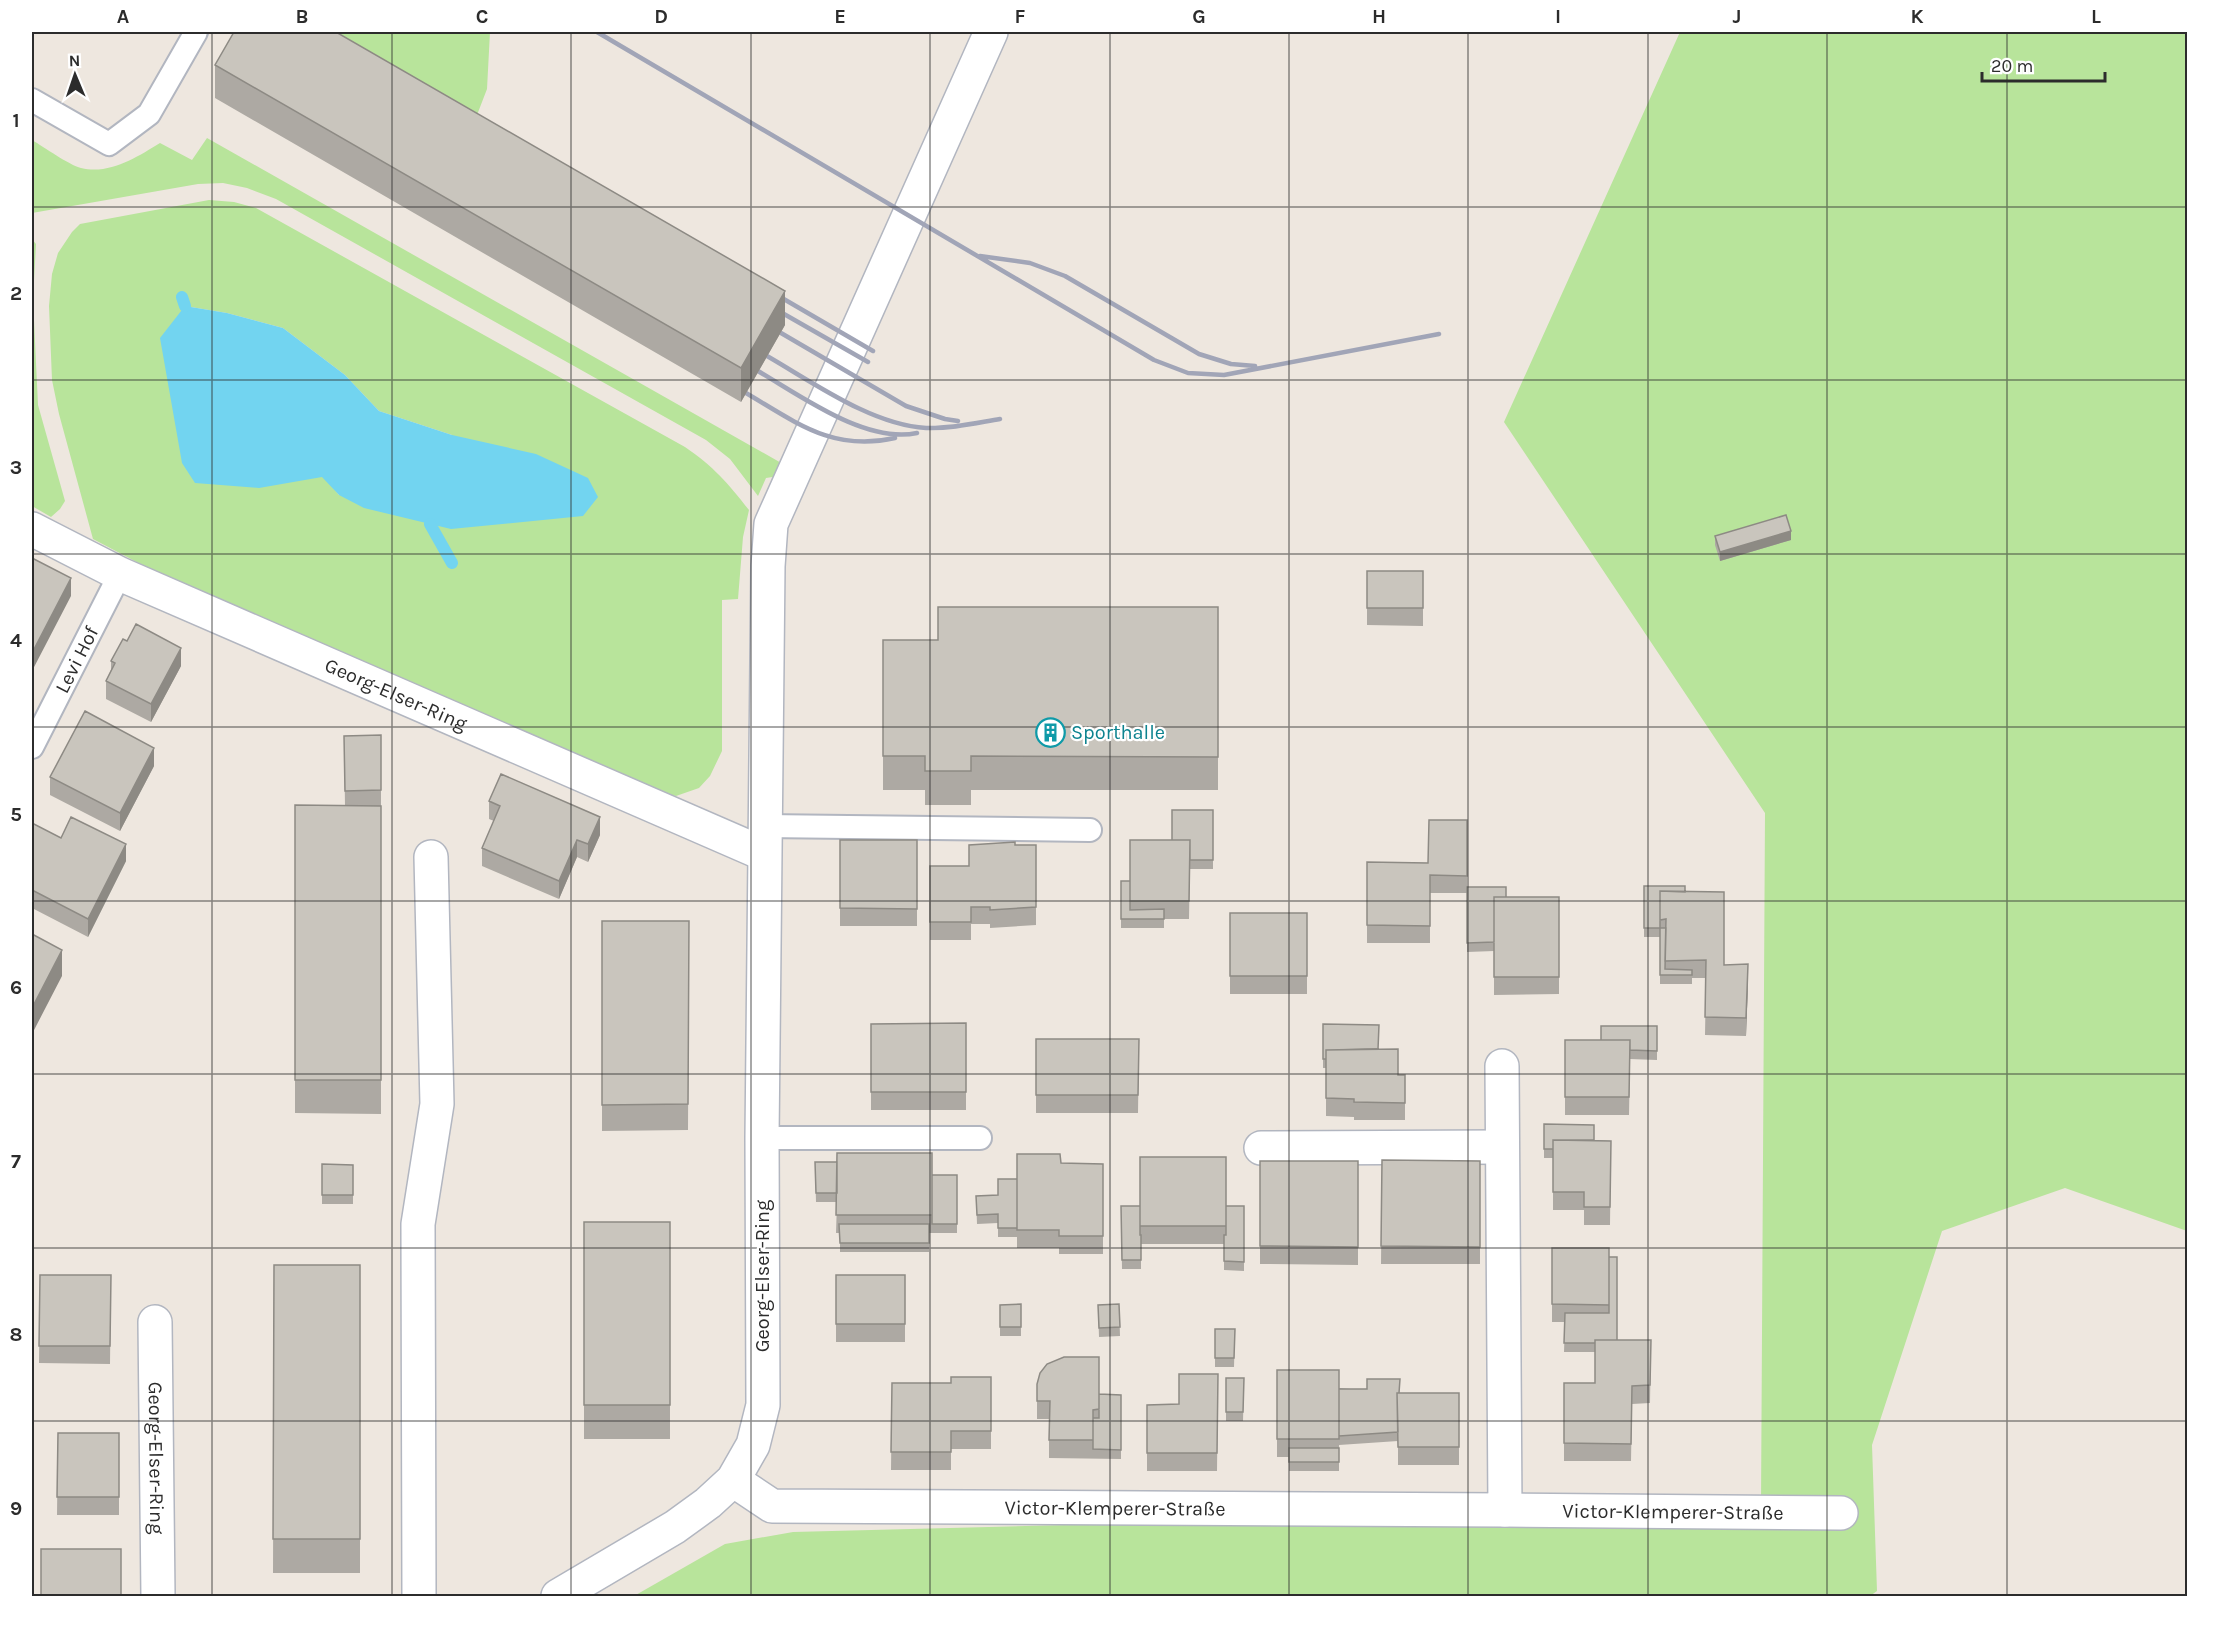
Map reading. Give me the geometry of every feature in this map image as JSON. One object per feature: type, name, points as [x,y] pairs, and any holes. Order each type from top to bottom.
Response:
[{"type":"street","name":"Georg-Elser-Ring","points":[[558,1596],[675,1527],[708,1503],[733,1480],[753,1445],[763,1405],[764,840],[768,566],[771,524],[991,32]]},
{"type":"street","name":"Georg-Elser-Ring","points":[[32,529],[120,574],[764,840]]},
{"type":"street","points":[[419,1596],[418,1224],[437,1104],[431,857]]},
{"type":"street","points":[[1502,1066],[1505,1510]]},
{"type":"street","points":[[1261,1148],[1502,1147]]},
{"type":"street","name":"Georg-Elser-Ring","points":[[155,1322],[158,1596]]},
{"type":"street","name":"Victor-Klemperer-Straße","points":[[733,1480],[772,1506],[1840,1513]]},
{"type":"lane","points":[[32,100],[109,144],[149,114],[196,32]]},
{"type":"lane","name":"Levi Hof","points":[[32,747],[120,574]]},
{"type":"lane","points":[[764,840],[1089,831]]},
{"type":"lane","points":[[762,1138],[980,1138]]},
{"type":"green space","points":[[325,32],[490,32],[487,89],[467,141]]},
{"type":"green space","points":[[1680,32],[2187,32],[2187,1231],[2065,1188],[1942,1231],[1872,1445],[1877,1591],[1870,1596],[634,1596],[725,1544],[793,1532],[1761,1507],[1765,813],[1504,422]]},
{"type":"green space","points":[[207,138],[783,464],[779,476],[766,478],[758,496],[730,459],[706,440],[276,199],[247,188],[223,183],[198,184],[32,213],[32,140],[70,163],[92,170],[113,167],[160,143],[192,160]]},
{"type":"green space","points":[[209,200],[234,202],[256,208],[685,447],[712,468],[749,510],[743,537],[738,599],[722,600],[722,751],[710,776],[699,788],[676,796],[654,792],[203,597],[93,539],[52,380],[49,306],[52,274],[58,253],[80,224]],"holes":[[[185,306],[227,313],[283,328],[345,375],[379,411],[452,435],[339,495]]]},
{"type":"green space","points":[[32,239],[36,244],[33,299],[38,405],[65,501],[51,517],[32,506]]},
{"type":"water","points":[[185,306],[227,313],[283,328],[345,375],[379,411],[452,435],[536,454],[588,478],[598,497],[583,516],[451,529],[364,508],[339,495],[322,477],[259,488],[195,483],[182,463],[160,338]]},
{"type":"building","points":[[234,32],[336,32],[785,291],[741,368],[215,65]]},
{"type":"building","points":[[1786,515],[1791,531],[1720,552],[1715,536]]},
{"type":"building","points":[[32,558],[71,578],[32,653]]},
{"type":"building","points":[[1367,571],[1423,571],[1423,608],[1367,608]]},
{"type":"building","name":"Sporthalle","points":[[938,607],[1218,607],[1218,757],[971,756],[971,771],[925,771],[925,756],[883,756],[883,640],[938,640]]},
{"type":"building","points":[[136,624],[181,648],[151,704],[106,681],[115,663],[111,661],[123,639],[127,641]]},
{"type":"building","points":[[85,711],[154,748],[120,813],[50,777]]},
{"type":"building","points":[[381,735],[381,790],[345,791],[344,736]]},
{"type":"building","points":[[501,774],[600,817],[588,844],[577,840],[559,881],[482,848],[500,806],[489,801]]},
{"type":"building","points":[[295,805],[381,806],[381,1080],[295,1080]]},
{"type":"building","points":[[1172,810],[1213,810],[1213,860],[1190,860],[1190,840],[1172,840]]},
{"type":"building","points":[[71,817],[126,844],[88,919],[32,890],[32,823],[61,838]]},
{"type":"building","points":[[1429,820],[1467,820],[1467,876],[1430,875],[1430,926],[1367,925],[1367,862],[1428,863]]},
{"type":"building","points":[[840,840],[917,840],[917,909],[840,908]]},
{"type":"building","points":[[1130,840],[1190,840],[1189,901],[1130,901]]},
{"type":"building","points":[[1015,842],[1015,845],[1036,845],[1036,907],[990,910],[990,907],[971,907],[971,922],[930,922],[930,866],[969,866],[969,845]]},
{"type":"building","points":[[1121,881],[1130,881],[1130,910],[1164,909],[1164,919],[1121,919]]},
{"type":"building","points":[[1644,886],[1685,886],[1685,892],[1660,891],[1660,928],[1644,928]]},
{"type":"building","points":[[1467,887],[1506,887],[1506,897],[1494,897],[1494,942],[1467,943]]},
{"type":"building","points":[[1660,891],[1724,892],[1724,965],[1748,964],[1746,1018],[1705,1017],[1706,960],[1665,961],[1666,919],[1660,920]]},
{"type":"building","points":[[1494,897],[1559,897],[1559,977],[1494,977]]},
{"type":"building","points":[[1230,913],[1307,913],[1307,976],[1230,976]]},
{"type":"building","points":[[602,921],[689,921],[688,1104],[602,1105]]},
{"type":"building","points":[[1660,928],[1666,928],[1665,969],[1692,970],[1692,975],[1660,975]]},
{"type":"building","points":[[32,934],[62,950],[32,1008]]},
{"type":"building","points":[[966,1023],[966,1092],[871,1092],[871,1024]]},
{"type":"building","points":[[1323,1024],[1379,1025],[1378,1049],[1326,1050],[1326,1059],[1323,1059]]},
{"type":"building","points":[[1601,1026],[1657,1026],[1657,1051],[1630,1050],[1630,1040],[1601,1040]]},
{"type":"building","points":[[1036,1039],[1139,1039],[1138,1095],[1036,1095]]},
{"type":"building","points":[[1565,1040],[1630,1040],[1629,1097],[1565,1097]]},
{"type":"building","points":[[1398,1049],[1398,1075],[1405,1075],[1405,1103],[1354,1102],[1354,1099],[1326,1098],[1326,1050]]},
{"type":"building","points":[[1544,1124],[1594,1125],[1594,1140],[1553,1140],[1553,1149],[1544,1149]]},
{"type":"building","points":[[1553,1140],[1611,1141],[1610,1207],[1584,1207],[1584,1192],[1553,1192]]},
{"type":"building","points":[[837,1153],[932,1153],[932,1215],[836,1215]]},
{"type":"building","points":[[1017,1154],[1060,1154],[1061,1163],[1103,1164],[1103,1236],[1059,1236],[1059,1230],[1017,1230]]},
{"type":"building","points":[[1140,1157],[1226,1157],[1226,1226],[1140,1226]]},
{"type":"building","points":[[1382,1160],[1480,1161],[1480,1247],[1381,1246]]},
{"type":"building","points":[[1260,1161],[1358,1161],[1358,1247],[1260,1246]]},
{"type":"building","points":[[815,1162],[837,1162],[837,1193],[816,1193]]},
{"type":"building","points":[[322,1164],[353,1165],[353,1195],[322,1195]]},
{"type":"building","points":[[932,1175],[957,1175],[957,1224],[932,1224]]},
{"type":"building","points":[[998,1179],[1017,1179],[1017,1228],[998,1228],[998,1214],[977,1215],[976,1196],[998,1195]]},
{"type":"building","points":[[1121,1206],[1140,1206],[1141,1260],[1122,1260]]},
{"type":"building","points":[[1226,1206],[1244,1206],[1244,1262],[1224,1261]]},
{"type":"building","points":[[584,1222],[670,1222],[670,1405],[584,1405]]},
{"type":"building","points":[[839,1224],[929,1224],[929,1243],[840,1243]]},
{"type":"building","points":[[1552,1248],[1609,1248],[1609,1305],[1552,1304]]},
{"type":"building","points":[[1609,1257],[1617,1257],[1617,1340],[1564,1343],[1565,1313],[1609,1313]]},
{"type":"building","points":[[274,1265],[360,1265],[360,1539],[273,1539]]},
{"type":"building","points":[[40,1275],[111,1275],[110,1346],[39,1346]]},
{"type":"building","points":[[836,1275],[905,1275],[905,1324],[836,1324]]},
{"type":"building","points":[[1021,1304],[1021,1327],[1000,1327],[1000,1305]]},
{"type":"building","points":[[1119,1304],[1120,1327],[1099,1328],[1098,1305]]},
{"type":"building","points":[[1215,1329],[1235,1329],[1234,1358],[1215,1358]]},
{"type":"building","points":[[1595,1340],[1651,1340],[1650,1385],[1632,1386],[1631,1444],[1564,1443],[1564,1383],[1595,1383]]},
{"type":"building","points":[[1064,1357],[1099,1357],[1099,1409],[1093,1410],[1093,1440],[1049,1440],[1050,1401],[1037,1401],[1037,1384],[1040,1373],[1047,1364]]},
{"type":"building","points":[[1277,1370],[1339,1370],[1339,1439],[1277,1439]]},
{"type":"building","points":[[1179,1374],[1218,1374],[1217,1453],[1147,1453],[1147,1405],[1179,1404]]},
{"type":"building","points":[[951,1377],[991,1377],[991,1431],[951,1431],[951,1452],[891,1452],[892,1383],[951,1383]]},
{"type":"building","points":[[1226,1378],[1244,1378],[1243,1412],[1226,1412]]},
{"type":"building","points":[[1367,1379],[1400,1379],[1399,1393],[1397,1393],[1398,1432],[1339,1436],[1339,1389],[1367,1389]]},
{"type":"building","points":[[1397,1393],[1459,1393],[1459,1447],[1398,1447]]},
{"type":"building","points":[[1099,1394],[1121,1395],[1121,1450],[1093,1449],[1093,1418],[1099,1418]]},
{"type":"building","points":[[58,1433],[119,1433],[119,1497],[57,1497]]},
{"type":"building","points":[[1289,1448],[1339,1448],[1339,1462],[1289,1462]]},
{"type":"building","points":[[41,1549],[121,1549],[121,1596],[41,1596]]},
{"type":"waterway","points":[[182,297],[185,306]]},
{"type":"waterway","points":[[430,524],[452,563]]},
{"type":"railway","points":[[597,32],[1154,360],[1188,373],[1224,375],[1439,334]]},
{"type":"railway","points":[[980,256],[1030,263],[1065,276],[1199,354],[1231,364],[1255,366]]},
{"type":"railway","points":[[770,291],[873,351]]},
{"type":"railway","points":[[770,306],[868,362]]},
{"type":"railway","points":[[781,333],[906,406],[958,421]]},
{"type":"railway","points":[[767,356],[864,411],[906,425],[944,428],[1000,419]]},
{"type":"railway","points":[[758,371],[814,405],[856,425],[897,435],[917,433]]},
{"type":"railway","points":[[746,393],[799,424],[834,438],[853,441],[895,438]]},
{"type":"place","name":"Sporthalle","points":[[1050,732]]}]
